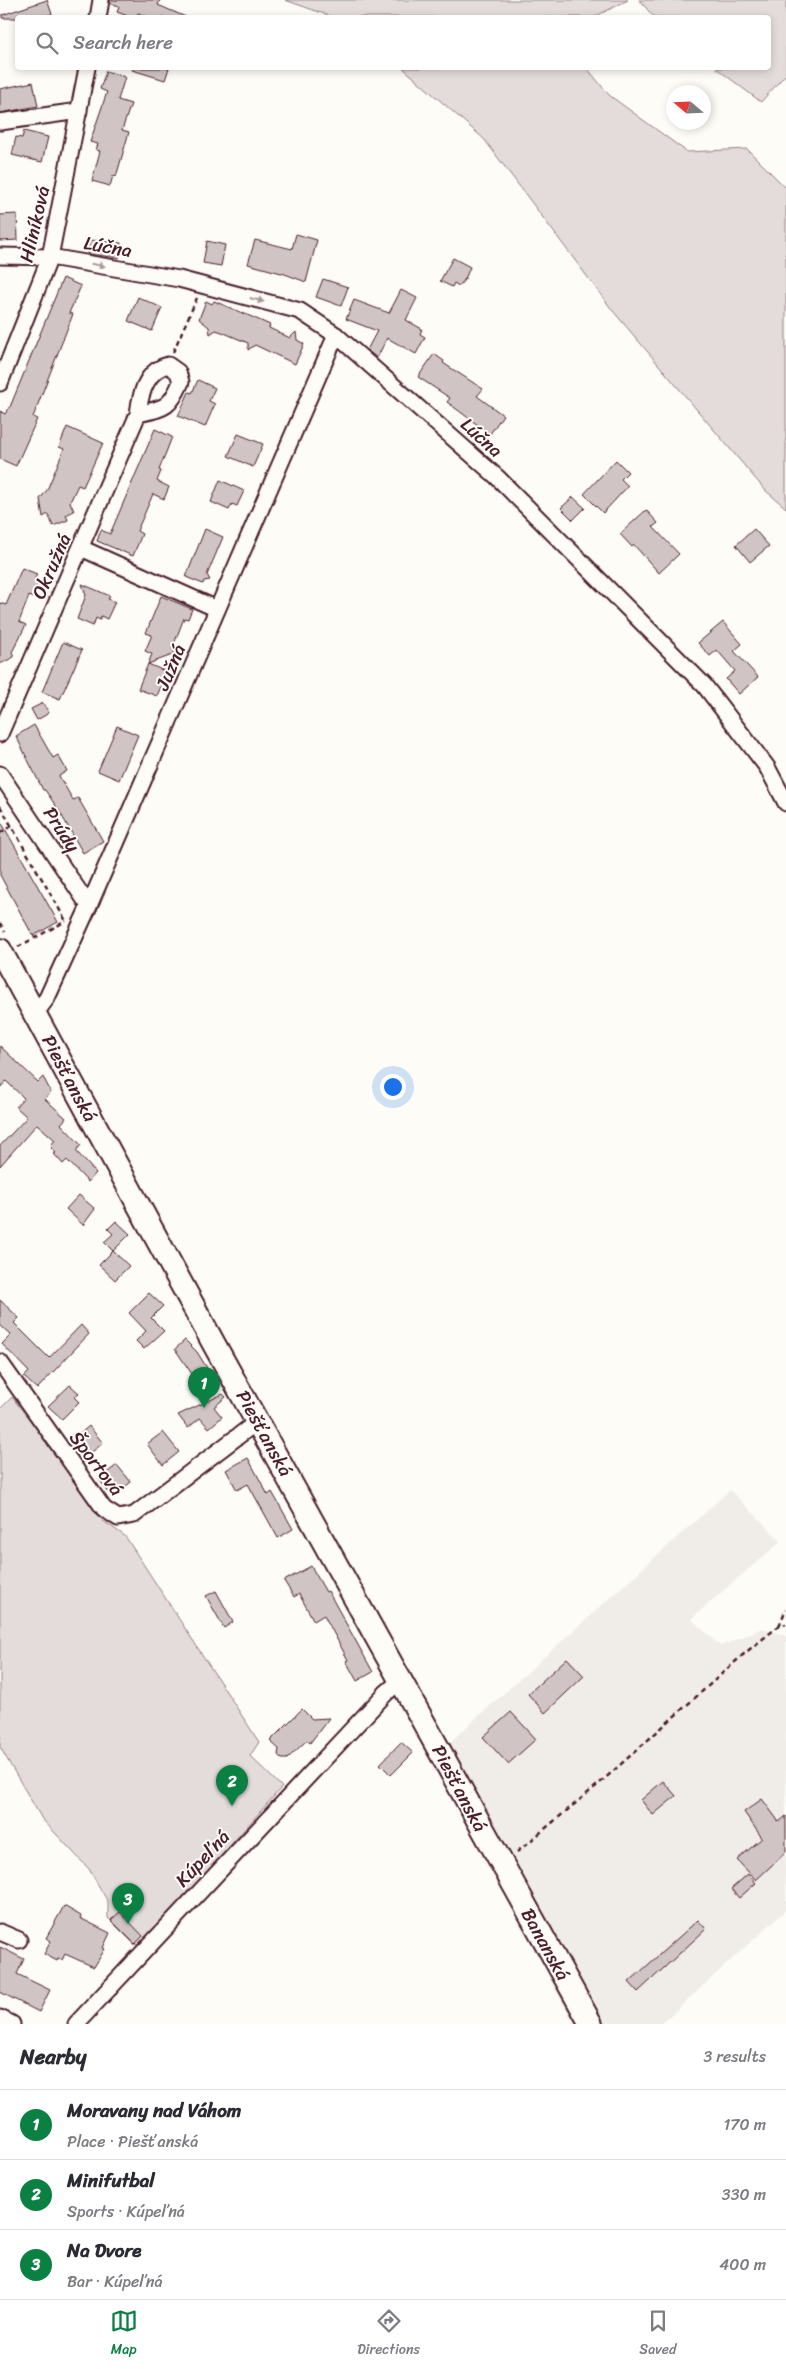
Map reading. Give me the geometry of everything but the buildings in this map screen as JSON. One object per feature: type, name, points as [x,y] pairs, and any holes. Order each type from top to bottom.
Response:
[{"type":"main road","name":"Piešťanská","points":[[8,949],[36,1013],[96,1127],[502,1863]]},
{"type":"main road","name":"Bananská","points":[[502,1863],[590,2024]]},
{"type":"street","points":[[98,15],[101,0]]},
{"type":"street","name":"Hliníková","points":[[0,383],[50,257],[87,70]]},
{"type":"street","points":[[0,122],[78,111]]},
{"type":"street","name":"Lúčna","points":[[0,256],[50,257],[179,279],[300,311],[336,335],[497,477],[704,685],[767,767],[786,803]]},
{"type":"street","name":"Južná","points":[[36,1013],[47,998],[88,906],[336,335]]},
{"type":"street","points":[[138,414],[164,409],[173,400],[181,382],[178,372],[168,365]]},
{"type":"street","name":"Okružná","points":[[0,734],[82,548],[138,414],[140,400],[151,373],[158,367],[168,365]]},
{"type":"street","points":[[82,548],[217,609]]},
{"type":"street","name":"Prúdy","points":[[0,774],[88,906]]},
{"type":"street","name":"Športová","points":[[0,1362],[104,1509],[118,1518],[134,1516],[258,1421]]},
{"type":"street","name":"Kúpeľná","points":[[76,2024],[212,1877],[392,1687],[401,1680]]},
{"type":"street","points":[[0,1932],[19,1940]]},
{"type":"street","points":[[0,2018],[12,2024]]},
{"type":"path","points":[[168,365],[202,285]]},
{"type":"path","points":[[0,806],[70,928]]},
{"type":"path","points":[[0,833],[12,826]]},
{"type":"path","points":[[8,949],[66,921]]},
{"type":"path","points":[[779,1626],[786,1609]]},
{"type":"path","points":[[502,1863],[601,1782],[745,1653],[779,1626],[786,1624]]},
{"type":"shaded area","points":[[285,0],[628,0],[598,15],[327,15]]},
{"type":"shaded area","points":[[639,0],[786,0],[786,74],[761,102],[719,70],[771,70],[771,15],[652,15]]},
{"type":"shaded area","points":[[405,70],[589,70],[609,95],[687,152],[747,149],[786,188],[786,508],[765,490],[613,311],[484,139]]},
{"type":"shaded area","points":[[12,1397],[50,1446],[103,1521],[125,1536],[259,1742],[250,1756],[282,1787],[143,1944],[135,1945],[108,1918],[108,1902],[89,1869],[42,1819],[0,1747],[0,1409]]},
{"type":"shaded area","points":[[730,1490],[781,1541],[691,1619],[721,1646],[762,1628],[786,1636],[786,1910],[661,2024],[574,2024],[440,1771],[451,1741]]},
{"type":"place","name":"Moravany nad Váhom","points":[[204,1408]]},
{"type":"place","name":"Minifutbal","points":[[232,1806]]},
{"type":"place","name":"Na Dvore","points":[[128,1924]]}]
